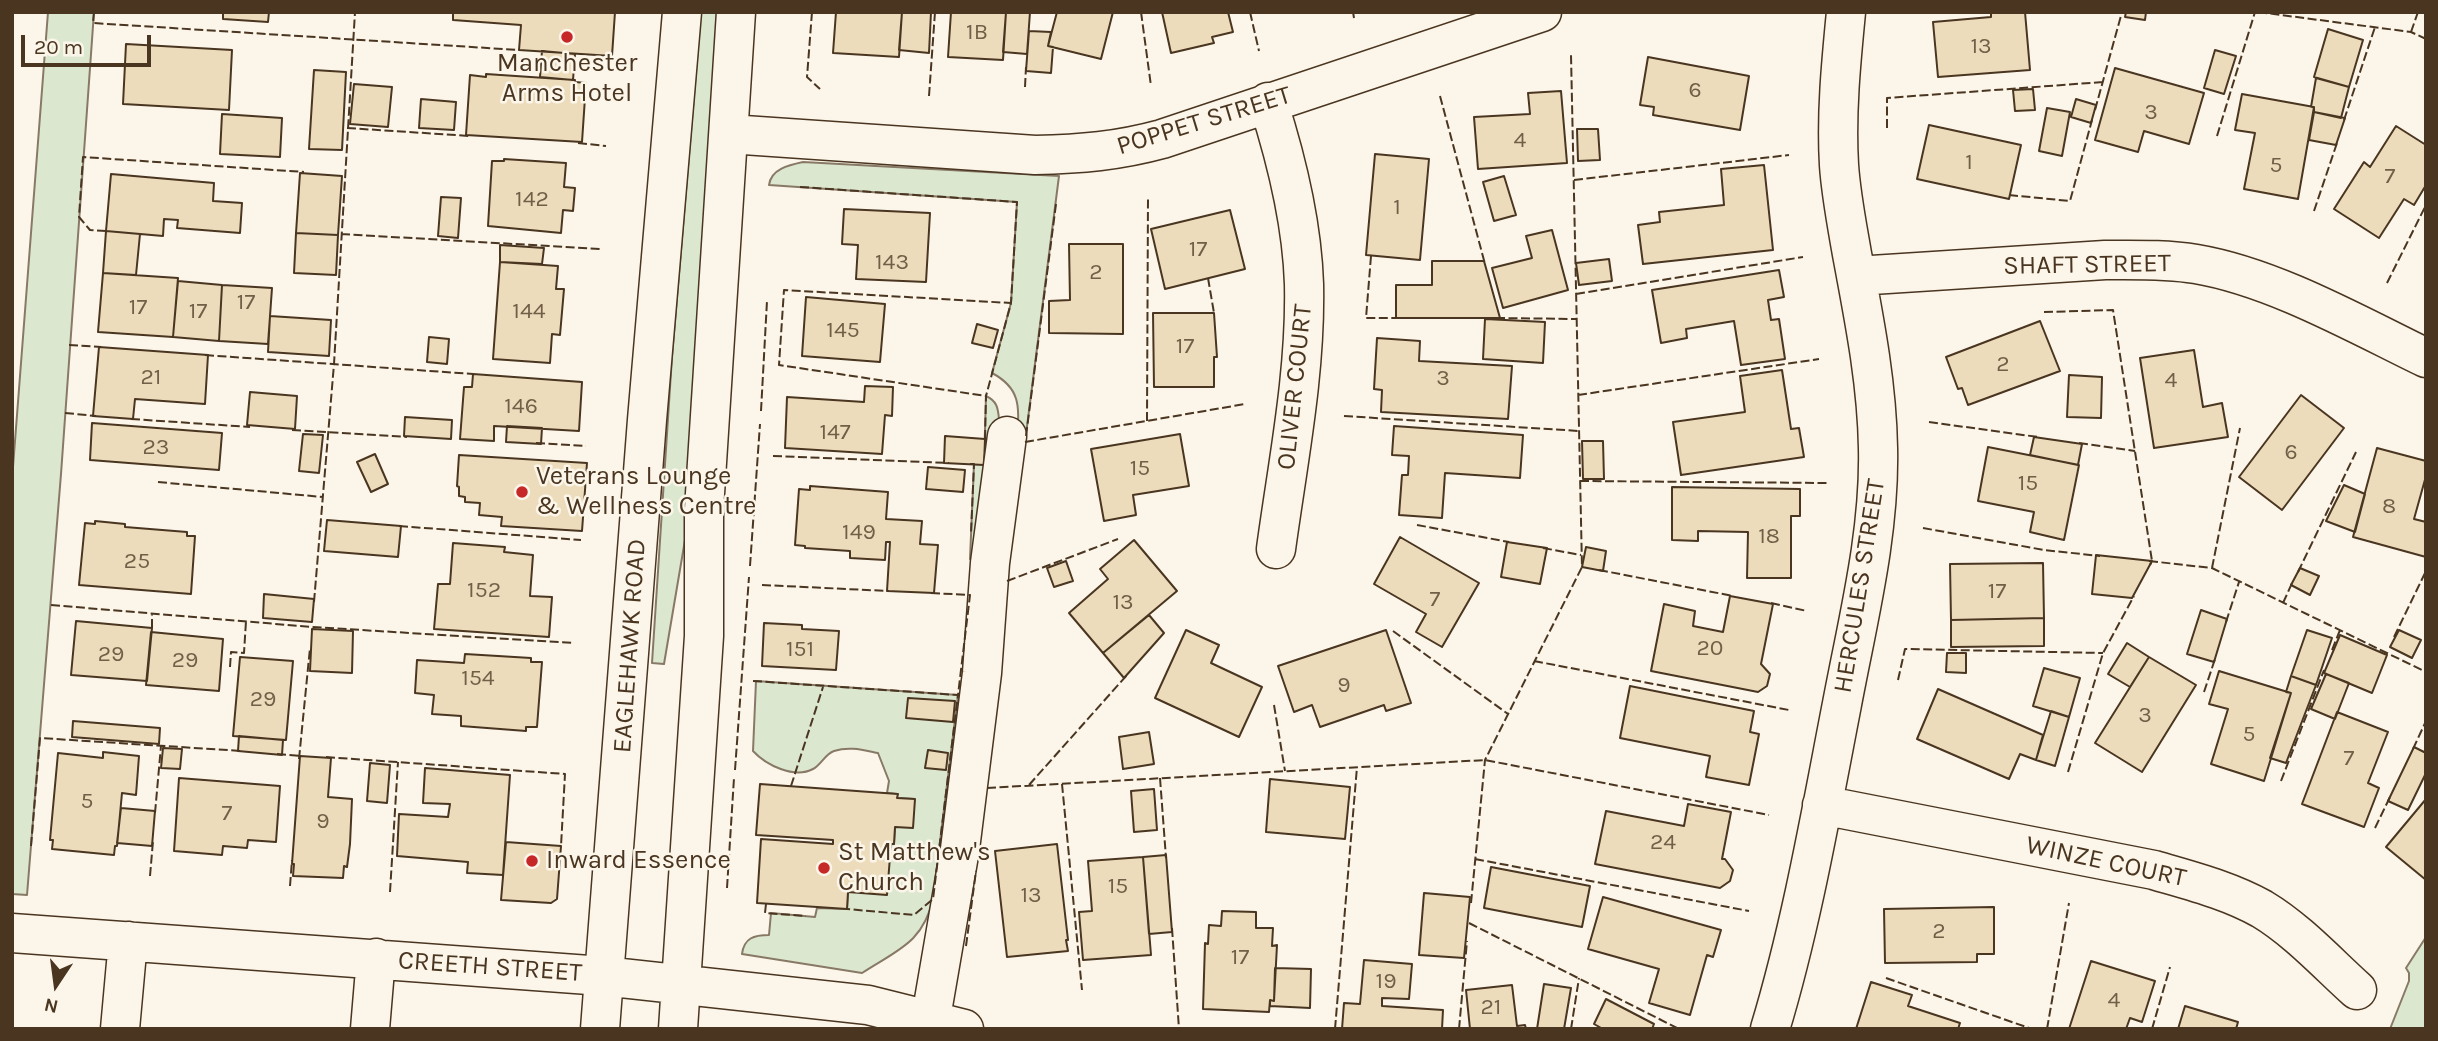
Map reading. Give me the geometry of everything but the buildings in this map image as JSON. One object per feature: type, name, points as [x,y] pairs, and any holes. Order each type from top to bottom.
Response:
[{"type":"street","name":"EAGLEHAWK ROAD","points":[[600,1029],[682,12]]},
{"type":"street","points":[[678,1029],[704,636],[704,509],[736,12]]},
{"type":"street","name":"POPPET STREET","points":[[729,134],[1035,155],[1084,154],[1123,149],[1162,139],[1542,12]]},
{"type":"street","name":"HERCULES STREET","points":[[1770,1029],[1787,967],[1822,805],[1865,582],[1878,493],[1874,395],[1839,166],[1840,13]]},
{"type":"street","name":"OLIVER COURT","points":[[1268,102],[1289,175],[1304,282],[1304,337],[1300,380],[1276,549]]},
{"type":"street","name":"SHAFT STREET","points":[[1856,276],[2105,260],[2196,264],[2231,272],[2295,296],[2426,358]]},
{"type":"street","points":[[941,1026],[982,673],[990,563],[1007,436]]},
{"type":"street","name":"WINZE COURT","points":[[1822,805],[2154,870],[2206,885],[2263,910],[2357,990]]},
{"type":"street","name":"CREETH STREET","points":[[12,933],[603,976],[842,1001],[941,1026]]},
{"type":"street","points":[[120,1029],[128,941]]},
{"type":"street","points":[[370,1029],[376,958]]},
{"type":"green space","points":[[48,12],[94,12],[27,895],[12,894],[12,480]]},
{"type":"green space","points":[[701,12],[721,12],[685,540],[664,664],[652,663],[672,357]]},
{"type":"green space","points":[[803,162],[1059,176],[1025,442],[1017,439],[1018,409],[1014,393],[1002,379],[992,373],[1011,303],[1017,202],[769,185],[777,171]]},
{"type":"green space","points":[[986,396],[996,405],[999,419],[977,551],[970,559],[974,464],[984,464]]},
{"type":"green space","points":[[756,681],[958,695],[929,914],[923,926],[907,944],[862,973],[742,954],[747,941],[769,935],[771,913],[815,917],[817,908],[847,909],[848,892],[891,844],[894,844],[895,827],[914,799],[897,798],[897,794],[887,793],[889,781],[878,753],[856,749],[834,751],[806,772],[781,769],[759,756],[753,751]]},
{"type":"green space","points":[[2426,937],[2426,1029],[2390,1029],[2409,981],[2406,968]]},
{"type":"fence","points":[[94,12],[93,23],[519,50]]},
{"type":"fence","points":[[314,602],[334,364],[355,12]]},
{"type":"fence","points":[[812,12],[807,77],[820,89]]},
{"type":"fence","points":[[929,96],[935,12]]},
{"type":"fence","points":[[1141,12],[1151,86]]},
{"type":"fence","points":[[1250,12],[1259,51]]},
{"type":"fence","points":[[1353,12],[1354,18]]},
{"type":"fence","points":[[2095,110],[2122,12]]},
{"type":"fence","points":[[2217,136],[2255,12]]},
{"type":"fence","points":[[2258,12],[2411,32],[2426,39]]},
{"type":"fence","points":[[2411,32],[2418,12]]},
{"type":"fence","points":[[2344,120],[2375,27]]},
{"type":"fence","points":[[1471,903],[1485,760],[1582,567],[1571,55]]},
{"type":"fence","points":[[1025,87],[1026,67]]},
{"type":"fence","points":[[1887,128],[1887,98],[2103,82]]},
{"type":"fence","points":[[1440,96],[1485,264]]},
{"type":"fence","points":[[2009,195],[2070,201],[2092,120]]},
{"type":"fence","points":[[347,128],[470,136]]},
{"type":"fence","points":[[578,143],[606,146]]},
{"type":"fence","points":[[2314,211],[2337,143]]},
{"type":"fence","points":[[1574,180],[1789,155]]},
{"type":"fence","points":[[106,231],[90,230],[79,217],[83,157],[304,172]]},
{"type":"fence","points":[[800,187],[1017,202],[1011,303]]},
{"type":"fence","points":[[1147,421],[1148,196]]},
{"type":"fence","points":[[1026,436],[1056,204]]},
{"type":"fence","points":[[2387,283],[2426,205]]},
{"type":"fence","points":[[341,234],[601,249]]},
{"type":"fence","points":[[1371,256],[1366,318],[1398,318]]},
{"type":"fence","points":[[1576,294],[1803,257]]},
{"type":"fence","points":[[1208,278],[1214,313],[1210,313]]},
{"type":"fence","points":[[985,439],[986,396],[1011,303],[784,290],[779,365],[986,396]]},
{"type":"fence","points":[[761,411],[767,301]]},
{"type":"fence","points":[[2044,312],[2113,310],[2152,561],[2150,565]]},
{"type":"fence","points":[[1496,318],[1577,319]]},
{"type":"fence","points":[[69,345],[101,347]]},
{"type":"fence","points":[[205,355],[473,374]]},
{"type":"fence","points":[[1578,395],[1819,359]]},
{"type":"fence","points":[[1025,442],[1245,404]]},
{"type":"fence","points":[[65,413],[96,416]]},
{"type":"fence","points":[[1344,416],[1579,431]]},
{"type":"fence","points":[[131,419],[250,427]]},
{"type":"fence","points":[[1929,422],[2038,437]]},
{"type":"fence","points":[[750,566],[760,424]]},
{"type":"fence","points":[[2212,568],[2240,428]]},
{"type":"fence","points":[[292,430],[407,437]]},
{"type":"fence","points":[[536,443],[586,446]]},
{"type":"fence","points":[[2079,443],[2135,451]]},
{"type":"fence","points":[[2298,572],[2356,452]]},
{"type":"fence","points":[[773,456],[949,463]]},
{"type":"fence","points":[[970,464],[974,464],[971,533]]},
{"type":"fence","points":[[1580,481],[1828,483]]},
{"type":"fence","points":[[158,482],[323,497]]},
{"type":"fence","points":[[1417,525],[1509,542]]},
{"type":"fence","points":[[399,526],[581,540]]},
{"type":"fence","points":[[1923,528],[2044,550],[2100,556]]},
{"type":"fence","points":[[1007,581],[1118,539]]},
{"type":"fence","points":[[1543,548],[1581,555]]},
{"type":"fence","points":[[2149,561],[2212,568],[2426,672]]},
{"type":"fence","points":[[1599,570],[1733,596]]},
{"type":"fence","points":[[2394,637],[2426,571]]},
{"type":"fence","points":[[735,770],[749,577]]},
{"type":"fence","points":[[2283,603],[2293,581]]},
{"type":"fence","points":[[2226,622],[2239,582]]},
{"type":"fence","points":[[762,585],[889,591]]},
{"type":"fence","points":[[931,593],[970,595],[958,695]]},
{"type":"fence","points":[[2068,772],[2103,653],[2134,596]]},
{"type":"fence","points":[[1771,603],[1807,611]]},
{"type":"fence","points":[[51,605],[312,627],[574,643]]},
{"type":"fence","points":[[152,613],[152,628]]},
{"type":"fence","points":[[230,667],[231,652],[244,653],[246,621]]},
{"type":"fence","points":[[2332,650],[2340,630]]},
{"type":"fence","points":[[1393,631],[1508,714]]},
{"type":"fence","points":[[299,759],[310,648]]},
{"type":"fence","points":[[1898,680],[1905,649],[2103,653]]},
{"type":"fence","points":[[2204,692],[2215,659]]},
{"type":"fence","points":[[1534,661],[1789,710]]},
{"type":"fence","points":[[2281,781],[2324,670]]},
{"type":"fence","points":[[1029,785],[1127,675]]},
{"type":"fence","points":[[753,681],[958,695],[933,899],[914,915],[847,909]]},
{"type":"fence","points":[[791,786],[823,687]]},
{"type":"fence","points":[[1274,705],[1285,771]]},
{"type":"fence","points":[[2413,749],[2426,721]]},
{"type":"fence","points":[[31,846],[40,738],[242,751]]},
{"type":"fence","points":[[155,813],[161,746]]},
{"type":"fence","points":[[277,754],[301,756]]},
{"type":"fence","points":[[326,757],[565,774],[561,846]]},
{"type":"fence","points":[[987,788],[1485,760],[1769,815]]},
{"type":"fence","points":[[390,892],[398,762]]},
{"type":"fence","points":[[1335,1029],[1357,767]]},
{"type":"fence","points":[[727,888],[734,778]]},
{"type":"fence","points":[[1160,778],[1166,858]]},
{"type":"fence","points":[[1062,784],[1082,990]]},
{"type":"fence","points":[[2375,828],[2390,797]]},
{"type":"fence","points":[[150,876],[153,841]]},
{"type":"fence","points":[[1475,859],[1749,911]]},
{"type":"fence","points":[[290,886],[292,860]]},
{"type":"fence","points":[[966,946],[976,871]]},
{"type":"fence","points":[[2047,1029],[2069,903]]},
{"type":"fence","points":[[766,904],[765,913],[806,916]]},
{"type":"fence","points":[[1469,923],[1679,1029]]},
{"type":"fence","points":[[1172,928],[1179,1029]]},
{"type":"fence","points":[[1459,1029],[1467,941]]},
{"type":"fence","points":[[2152,1029],[2170,967]]},
{"type":"fence","points":[[1571,1029],[1579,978]]},
{"type":"fence","points":[[1886,978],[2032,1029]]},
{"type":"place","name":"Manchester Arms Hotel","points":[[567,37]]},
{"type":"place","name":"Veterans Lounge & Wellness Centre","points":[[522,492]]},
{"type":"place","name":"Inward Essence","points":[[532,861]]},
{"type":"place","name":"St Matthew's Church","points":[[824,868]]}]
